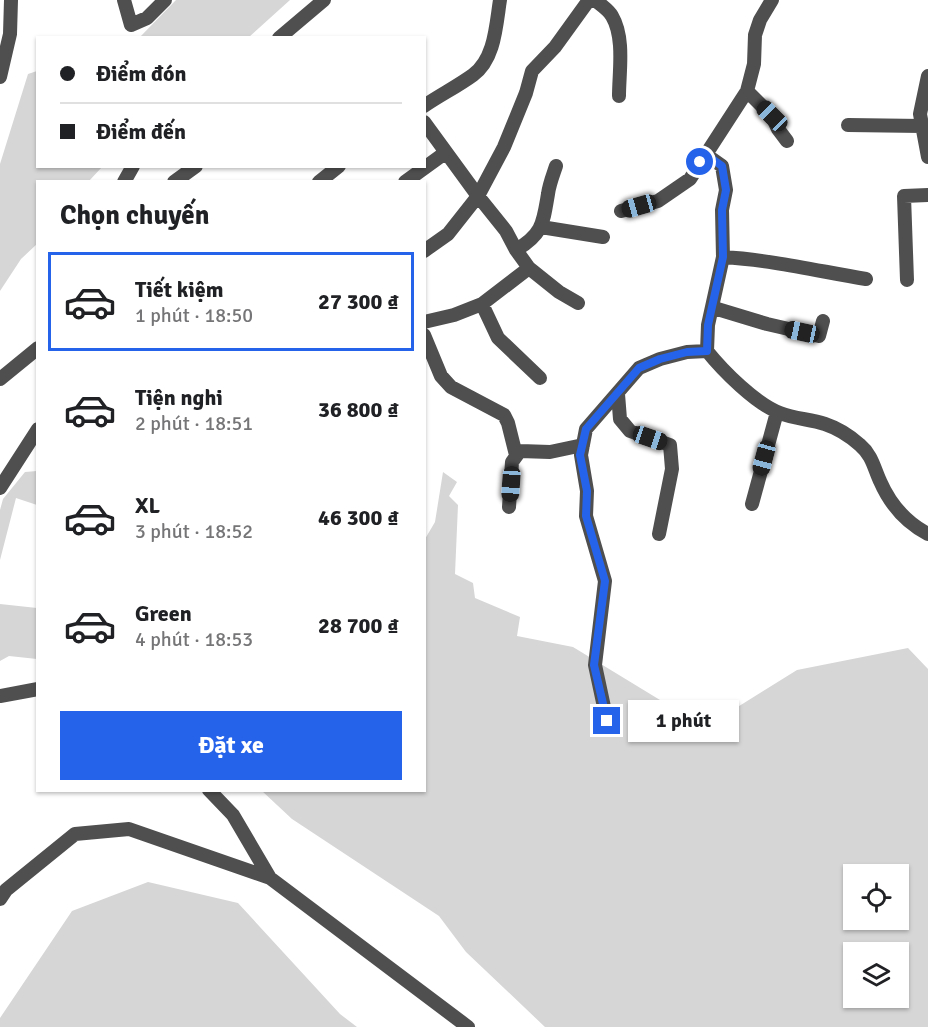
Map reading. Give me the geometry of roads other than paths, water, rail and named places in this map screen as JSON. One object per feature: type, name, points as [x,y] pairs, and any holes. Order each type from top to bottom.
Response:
[{"type":"street","points":[[0,77],[10,34],[11,0]]},
{"type":"street","points":[[124,0],[131,25],[147,18],[165,0]]},
{"type":"street","points":[[281,36],[324,0]]},
{"type":"street","points":[[426,105],[474,74],[484,63],[494,37],[500,0]]},
{"type":"street","points":[[426,249],[448,234],[478,196],[504,147],[526,93],[532,71],[555,47],[589,0]]},
{"type":"street","points":[[595,0],[611,14],[615,23],[619,41],[619,96]]},
{"type":"street","points":[[621,211],[658,201],[690,179],[747,91],[754,64],[755,35],[760,20],[772,0]]},
{"type":"street","points":[[928,76],[924,86],[920,114],[928,157]]},
{"type":"street","points":[[747,91],[772,116],[787,141]]},
{"type":"street","points":[[426,125],[506,231],[529,268],[559,292],[578,303]]},
{"type":"street","points":[[848,126],[922,126]]},
{"type":"street","points":[[426,167],[445,153]]},
{"type":"street","points":[[705,154],[722,166],[726,190],[722,210],[723,257],[714,308],[708,325],[707,351],[745,389],[777,412],[797,419],[824,423],[844,433],[862,446],[874,462],[879,479],[895,507],[916,528],[928,534]]},
{"type":"street","points":[[516,250],[528,243],[541,227],[556,166]]},
{"type":"street","points":[[177,180],[193,168]]},
{"type":"street","points":[[322,180],[336,168]]},
{"type":"street","points":[[408,180],[424,168]]},
{"type":"street","points":[[907,280],[904,196],[928,195]]},
{"type":"street","points":[[541,227],[603,237]]},
{"type":"street","points":[[723,257],[785,263],[866,279]]},
{"type":"street","points":[[426,322],[454,315],[482,304],[529,268]]},
{"type":"street","points":[[482,304],[498,338],[540,378]]},
{"type":"street","points":[[714,308],[767,324],[819,336],[823,321]]},
{"type":"street","points":[[426,340],[441,376],[451,387],[504,415],[516,455]]},
{"type":"street","points":[[0,379],[36,350]]},
{"type":"street","points":[[607,721],[594,665],[605,581],[586,516],[587,491],[580,455],[586,429],[639,368],[660,359],[687,352],[707,351]]},
{"type":"street","points":[[618,394],[620,419],[630,431],[670,445],[672,469],[659,534]]},
{"type":"street","points":[[752,504],[777,412]]},
{"type":"street","points":[[0,488],[36,432]]},
{"type":"street","points":[[509,507],[512,462],[520,451],[550,452],[584,445]]},
{"type":"street","points":[[0,696],[36,689]]},
{"type":"street","points":[[211,792],[234,815],[270,878]]},
{"type":"street","points":[[0,899],[6,890],[75,834],[129,829],[270,878],[468,1027]]}]
